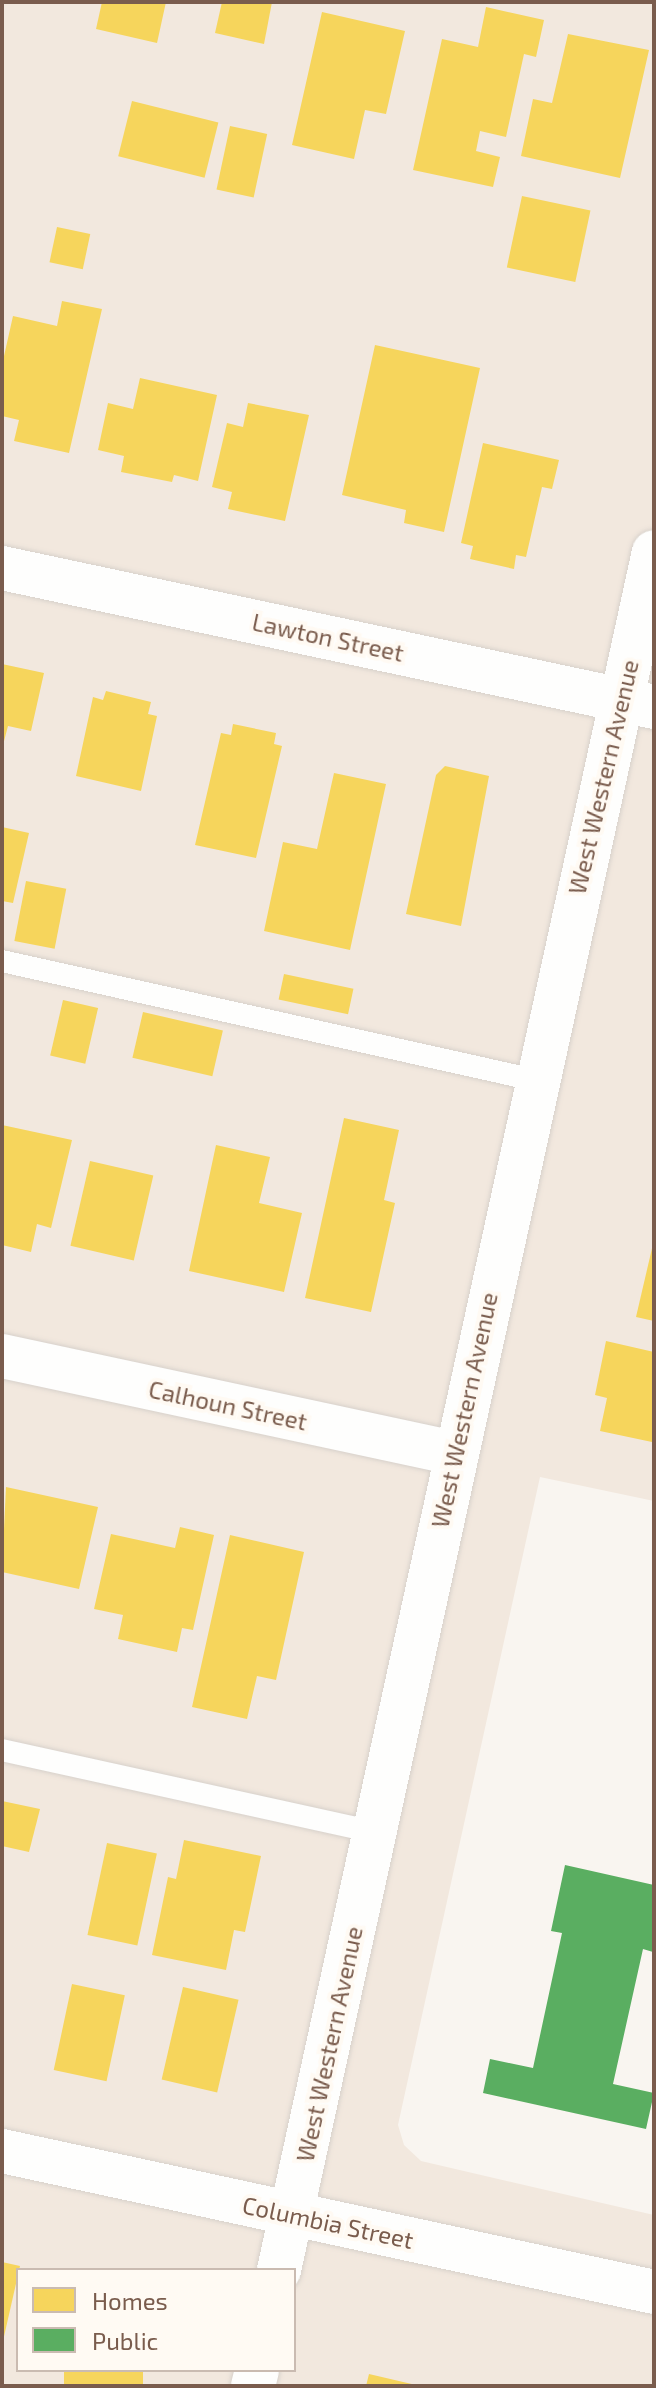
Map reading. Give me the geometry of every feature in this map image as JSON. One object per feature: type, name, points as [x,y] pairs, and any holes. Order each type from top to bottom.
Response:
[{"type":"street","name":"West Western Avenue","points":[[279,2268],[535,1080],[638,704],[654,552]]},
{"type":"street","name":"Lawton Street","points":[[2,568],[638,704]]},
{"type":"street","name":"Calhoun Street","points":[[2,1356],[454,1453]]},
{"type":"street","name":"Columbia Street","points":[[2,2151],[654,2292]]},
{"type":"lane","points":[[2,961],[535,1080]]},
{"type":"lane","points":[[2,1750],[375,1832]]},
{"type":"shaded area","points":[[2,2],[654,2],[654,1501],[540,1477],[398,2125],[404,2145],[421,2161],[654,2215],[654,2386],[2,2386]]},
{"type":"building: Homes","points":[[102,2],[166,2],[157,43],[96,29]]},
{"type":"building: Homes","points":[[222,2],[272,2],[264,44],[215,33]]},
{"type":"building: Homes","points":[[486,7],[544,20],[536,57],[524,54],[506,137],[480,131],[476,151],[500,157],[493,187],[413,170],[442,39],[478,47]]},
{"type":"building: Homes","points":[[322,12],[405,31],[386,114],[365,110],[354,159],[292,145]]},
{"type":"building: Homes","points":[[568,34],[649,50],[620,178],[521,156],[533,99],[552,103]]},
{"type":"building: Homes","points":[[132,101],[218,123],[205,178],[118,156]]},
{"type":"building: Homes","points":[[230,126],[267,134],[254,197],[216,190]]},
{"type":"building: Homes","points":[[522,196],[590,211],[575,282],[507,267]]},
{"type":"building: Homes","points":[[57,227],[90,234],[83,269],[50,262]]},
{"type":"building: Homes","points":[[62,301],[102,309],[69,453],[14,441],[19,420],[2,416],[2,365],[13,316],[57,326]]},
{"type":"building: Homes","points":[[375,345],[480,368],[444,532],[404,523],[406,510],[342,495]]},
{"type":"building: Homes","points":[[140,378],[217,395],[198,481],[174,475],[172,482],[121,472],[124,456],[98,450],[108,403],[133,409]]},
{"type":"building: Homes","points":[[248,403],[309,415],[285,521],[228,509],[232,492],[212,487],[227,423],[243,427]]},
{"type":"building: Homes","points":[[483,443],[559,460],[552,489],[542,487],[526,557],[516,555],[514,569],[470,559],[473,546],[461,543]]},
{"type":"building: Homes","points":[[2,664],[44,673],[31,731],[8,726],[3,745]]},
{"type":"building: Homes","points":[[106,691],[151,702],[148,714],[157,716],[141,791],[76,776],[93,697],[103,700]]},
{"type":"building: Homes","points":[[233,724],[276,733],[274,744],[282,746],[256,858],[195,845],[221,733],[231,735]]},
{"type":"building: Homes","points":[[445,766],[489,776],[461,926],[406,914],[436,775]]},
{"type":"building: Homes","points":[[334,773],[386,784],[350,950],[264,931],[283,842],[317,849]]},
{"type":"building: Homes","points":[[2,827],[29,833],[13,903],[2,901]]},
{"type":"building: Homes","points":[[26,881],[66,889],[55,949],[14,941]]},
{"type":"building: Homes","points":[[284,974],[353,989],[348,1014],[279,999]]},
{"type":"building: Homes","points":[[63,1000],[98,1008],[85,1064],[50,1056]]},
{"type":"building: Homes","points":[[143,1012],[223,1030],[212,1076],[132,1058]]},
{"type":"building: Homes","points":[[344,1118],[399,1130],[384,1200],[395,1203],[371,1312],[305,1298]]},
{"type":"building: Homes","points":[[2,1125],[72,1140],[51,1228],[37,1224],[31,1252],[2,1245]]},
{"type":"building: Homes","points":[[216,1145],[270,1157],[259,1203],[302,1213],[284,1292],[189,1271]]},
{"type":"building: Homes","points":[[90,1161],[153,1176],[134,1260],[70,1246]]},
{"type":"building: Homes","points":[[654,1244],[654,1321],[636,1317]]},
{"type":"building: Homes","points":[[606,1341],[654,1352],[652,1442],[600,1431],[607,1398],[595,1395]]},
{"type":"building: Homes","points":[[6,1487],[98,1507],[79,1589],[2,1572]]},
{"type":"building: Homes","points":[[180,1527],[214,1535],[193,1630],[182,1628],[177,1652],[118,1639],[123,1615],[94,1609],[111,1534],[175,1548]]},
{"type":"building: Homes","points":[[230,1535],[304,1552],[276,1680],[257,1676],[247,1719],[192,1707]]},
{"type":"building: Homes","points":[[2,1801],[40,1809],[29,1852],[2,1846]]},
{"type":"building: Homes","points":[[184,1840],[261,1856],[245,1932],[234,1930],[226,1970],[152,1955],[168,1877],[176,1879]]},
{"type":"building: Homes","points":[[107,1843],[157,1854],[137,1946],[87,1935]]},
{"type":"building: Homes","points":[[72,1984],[125,1995],[107,2081],[54,2070]]},
{"type":"building: Homes","points":[[183,1987],[239,2000],[217,2092],[162,2080]]},
{"type":"building: Homes","points":[[2,2262],[20,2266],[16,2268],[16,2284],[2,2340]]},
{"type":"building: Homes","points":[[64,2372],[143,2372],[143,2386],[64,2386]]},
{"type":"building: Homes","points":[[369,2374],[416,2385],[416,2386],[366,2386]]},
{"type":"building: Public","points":[[565,1865],[654,1885],[653,1952],[643,1949],[613,2084],[654,2093],[646,2129],[483,2093],[490,2059],[533,2068],[562,1933],[551,1931]]}]
